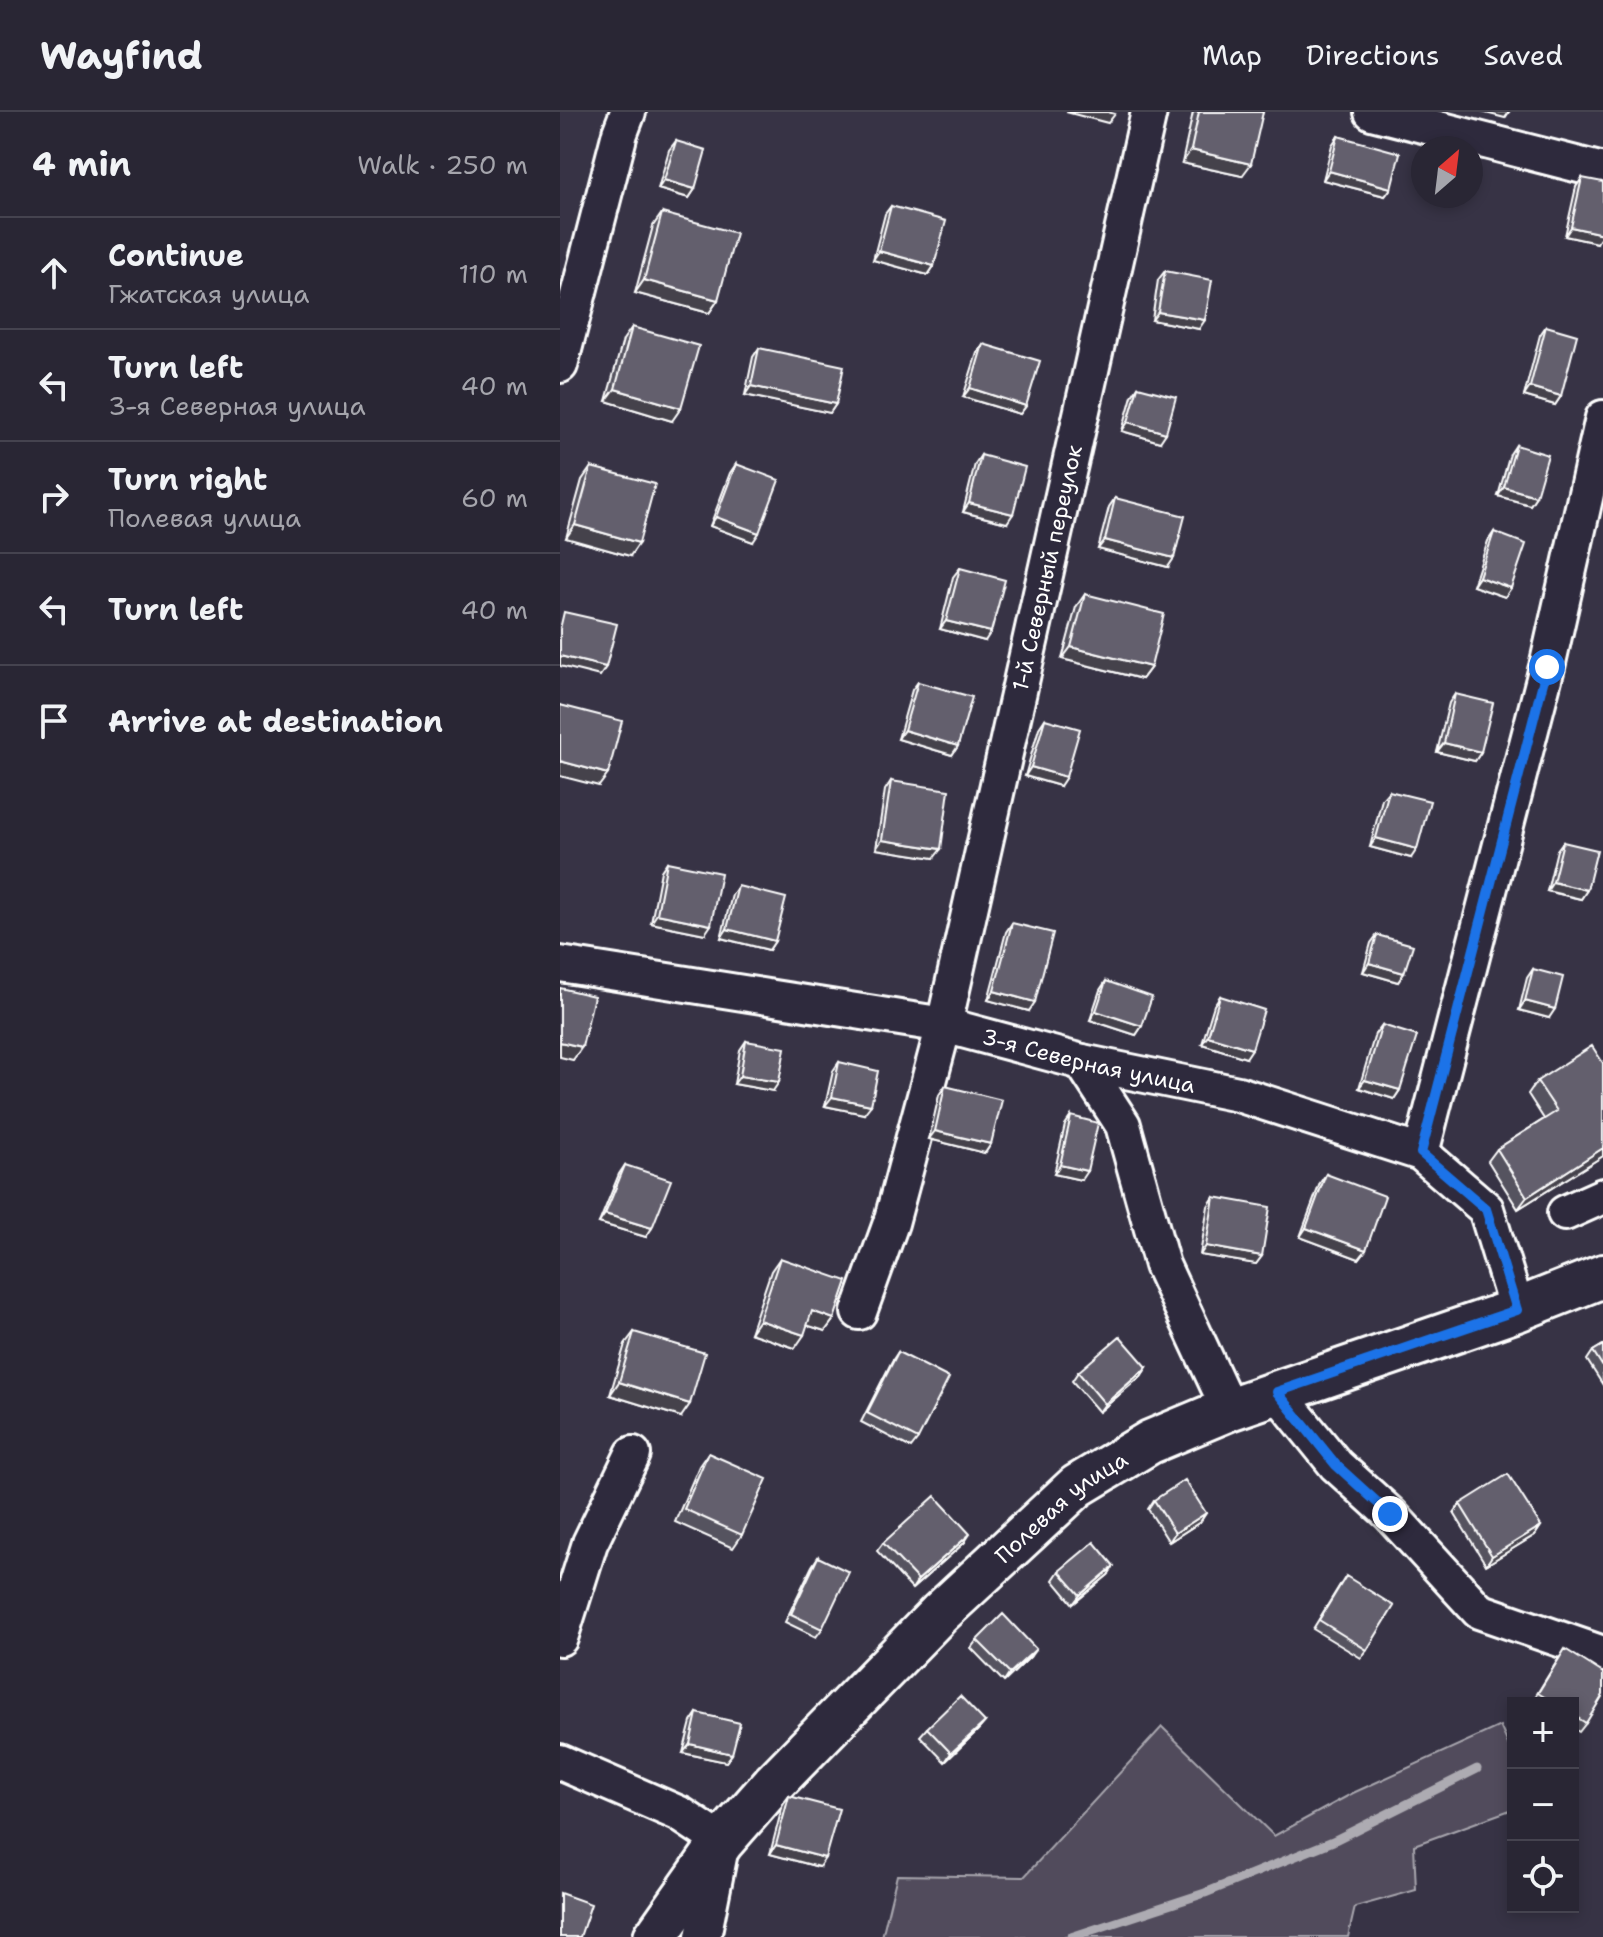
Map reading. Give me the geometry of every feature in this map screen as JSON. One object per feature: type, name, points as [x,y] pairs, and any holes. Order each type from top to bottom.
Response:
[{"type":"main road","name":"Полевая улица","points":[[655,1937],[722,1842],[773,1784],[940,1613],[1077,1486],[1150,1442],[1229,1409],[1517,1310],[1603,1276]]},
{"type":"street","points":[[560,365],[628,112]]},
{"type":"street","name":"1-й Северный переулок","points":[[859,1312],[891,1223],[944,1025],[1149,112]]},
{"type":"street","points":[[1372,112],[1603,171]]},
{"type":"street","points":[[1421,1153],[1547,667],[1603,418]]},
{"type":"street","name":"3-я Северная улица","points":[[560,964],[944,1025],[1082,1062],[1238,1094],[1421,1153],[1486,1209],[1517,1310]]},
{"type":"street","points":[[1082,1062],[1123,1125],[1162,1265],[1229,1409]]},
{"type":"street","points":[[1565,1213],[1603,1196]]},
{"type":"street","points":[[1277,1392],[1336,1465],[1390,1514],[1479,1611],[1603,1654]]},
{"type":"street","points":[[560,1638],[590,1543],[633,1454]]},
{"type":"street","points":[[560,1762],[680,1814],[722,1842],[703,1937]]},
{"type":"shaded area","points":[[1500,1726],[1507,1742],[1507,1811],[1414,1845],[1416,1890],[1355,1907],[1348,1937],[882,1937],[897,1875],[1024,1877],[1162,1727],[1274,1836],[1353,1793]]},
{"type":"building","points":[[1199,112],[1263,112],[1251,164],[1191,150]]},
{"type":"building","points":[[1338,136],[1400,153],[1391,188],[1329,171]]},
{"type":"building","points":[[676,141],[706,150],[695,189],[664,180]]},
{"type":"building","points":[[1582,178],[1603,182],[1603,234],[1571,227]]},
{"type":"building","points":[[891,206],[946,221],[934,266],[879,251]]},
{"type":"building","points":[[662,213],[736,233],[718,300],[644,280]]},
{"type":"building","points":[[1165,271],[1212,280],[1205,320],[1158,312]]},
{"type":"building","points":[[1546,326],[1577,335],[1561,396],[1530,387]]},
{"type":"building","points":[[632,327],[699,346],[681,408],[615,389]]},
{"type":"building","points":[[983,344],[1040,361],[1026,406],[970,388]]},
{"type":"building","points":[[759,348],[844,366],[836,404],[751,386]]},
{"type":"building","points":[[1138,387],[1176,397],[1166,433],[1128,422]]},
{"type":"building","points":[[1516,445],[1548,455],[1536,496],[1504,487]]},
{"type":"building","points":[[981,455],[1025,467],[1013,514],[969,503]]},
{"type":"building","points":[[736,464],[779,480],[759,533],[716,517]]},
{"type":"building","points":[[591,467],[655,484],[639,543],[575,525]]},
{"type":"building","points":[[1115,498],[1185,516],[1174,558],[1105,540]]},
{"type":"building","points":[[1494,532],[1526,544],[1511,588],[1479,577]]},
{"type":"building","points":[[960,568],[1005,580],[991,632],[946,621]]},
{"type":"building","points":[[1085,594],[1164,614],[1151,667],[1071,647]]},
{"type":"building","points":[[564,612],[617,624],[606,667],[560,656],[560,629]]},
{"type":"building","points":[[918,682],[972,697],[958,746],[904,730]]},
{"type":"building","points":[[1455,694],[1493,703],[1481,752],[1444,743]]},
{"type":"building","points":[[560,705],[622,721],[608,774],[560,761]]},
{"type":"building","points":[[1045,719],[1080,729],[1066,777],[1031,767]]},
{"type":"building","points":[[891,781],[949,790],[941,849],[882,840]]},
{"type":"building","points":[[1389,791],[1430,801],[1417,849],[1376,838]]},
{"type":"building","points":[[1563,842],[1597,850],[1587,890],[1553,882]]},
{"type":"building","points":[[667,862],[721,873],[711,925],[657,914]]},
{"type":"building","points":[[738,886],[786,898],[775,941],[727,929]]},
{"type":"building","points":[[1012,923],[1053,933],[1035,1002],[994,991]]},
{"type":"building","points":[[1377,935],[1413,945],[1404,973],[1369,963]]},
{"type":"building","points":[[1533,969],[1563,977],[1555,1009],[1525,1001]]},
{"type":"building","points":[[1106,981],[1152,997],[1142,1026],[1096,1011]]},
{"type":"building","points":[[560,988],[594,996],[582,1047],[560,1042]]},
{"type":"building","points":[[1220,996],[1264,1010],[1252,1049],[1208,1036]]},
{"type":"building","points":[[1382,1025],[1417,1036],[1400,1090],[1365,1080]]},
{"type":"building","points":[[746,1041],[785,1048],[779,1082],[740,1076]]},
{"type":"building","points":[[1592,1046],[1603,1063],[1603,1148],[1527,1197],[1497,1149],[1557,1111],[1537,1081]]},
{"type":"building","points":[[839,1062],[878,1071],[871,1105],[832,1097]]},
{"type":"building","points":[[945,1086],[1002,1100],[991,1144],[935,1131]]},
{"type":"building","points":[[1071,1116],[1098,1123],[1087,1171],[1060,1165]]},
{"type":"building","points":[[625,1165],[671,1180],[652,1228],[605,1214]]},
{"type":"building","points":[[1326,1174],[1385,1196],[1366,1250],[1306,1228]]},
{"type":"building","points":[[1214,1197],[1270,1207],[1262,1256],[1206,1246]]},
{"type":"building","points":[[780,1258],[847,1281],[834,1319],[812,1311],[804,1335],[759,1320]]},
{"type":"building","points":[[634,1332],[705,1353],[690,1404],[619,1382]]},
{"type":"building","points":[[1120,1336],[1147,1367],[1105,1404],[1078,1372]]},
{"type":"building","points":[[1603,1345],[1603,1367],[1593,1351]]},
{"type":"building","points":[[898,1352],[949,1378],[918,1439],[867,1413]]},
{"type":"building","points":[[708,1453],[767,1479],[742,1535],[684,1509]]},
{"type":"building","points":[[1508,1474],[1541,1526],[1492,1556],[1460,1504]]},
{"type":"building","points":[[1185,1480],[1206,1513],[1175,1533],[1154,1500]]},
{"type":"building","points":[[935,1496],[970,1534],[918,1580],[883,1543]]},
{"type":"building","points":[[1094,1542],[1114,1566],[1080,1595],[1059,1571]]},
{"type":"building","points":[[818,1557],[849,1572],[822,1629],[791,1614]]},
{"type":"building","points":[[1346,1576],[1394,1606],[1367,1650],[1319,1620]]},
{"type":"building","points":[[1003,1614],[1036,1649],[1010,1673],[977,1640]]},
{"type":"building","points":[[1565,1649],[1603,1673],[1603,1695],[1586,1723],[1579,1719],[1579,1697],[1544,1697],[1538,1693]]},
{"type":"building","points":[[960,1696],[985,1722],[951,1753],[927,1728]]},
{"type":"building","points":[[697,1713],[740,1723],[732,1754],[690,1744]]},
{"type":"building","points":[[789,1796],[839,1809],[825,1858],[776,1845]]},
{"type":"building","points":[[560,1893],[591,1904],[580,1937],[560,1937]]},
{"type":"waterway","points":[[1071,1937],[1205,1893],[1333,1841],[1477,1769]]},
{"type":"route","points":[[1390,1514],[1336,1465],[1277,1392],[1517,1310],[1486,1209],[1421,1153],[1547,667]]}]
